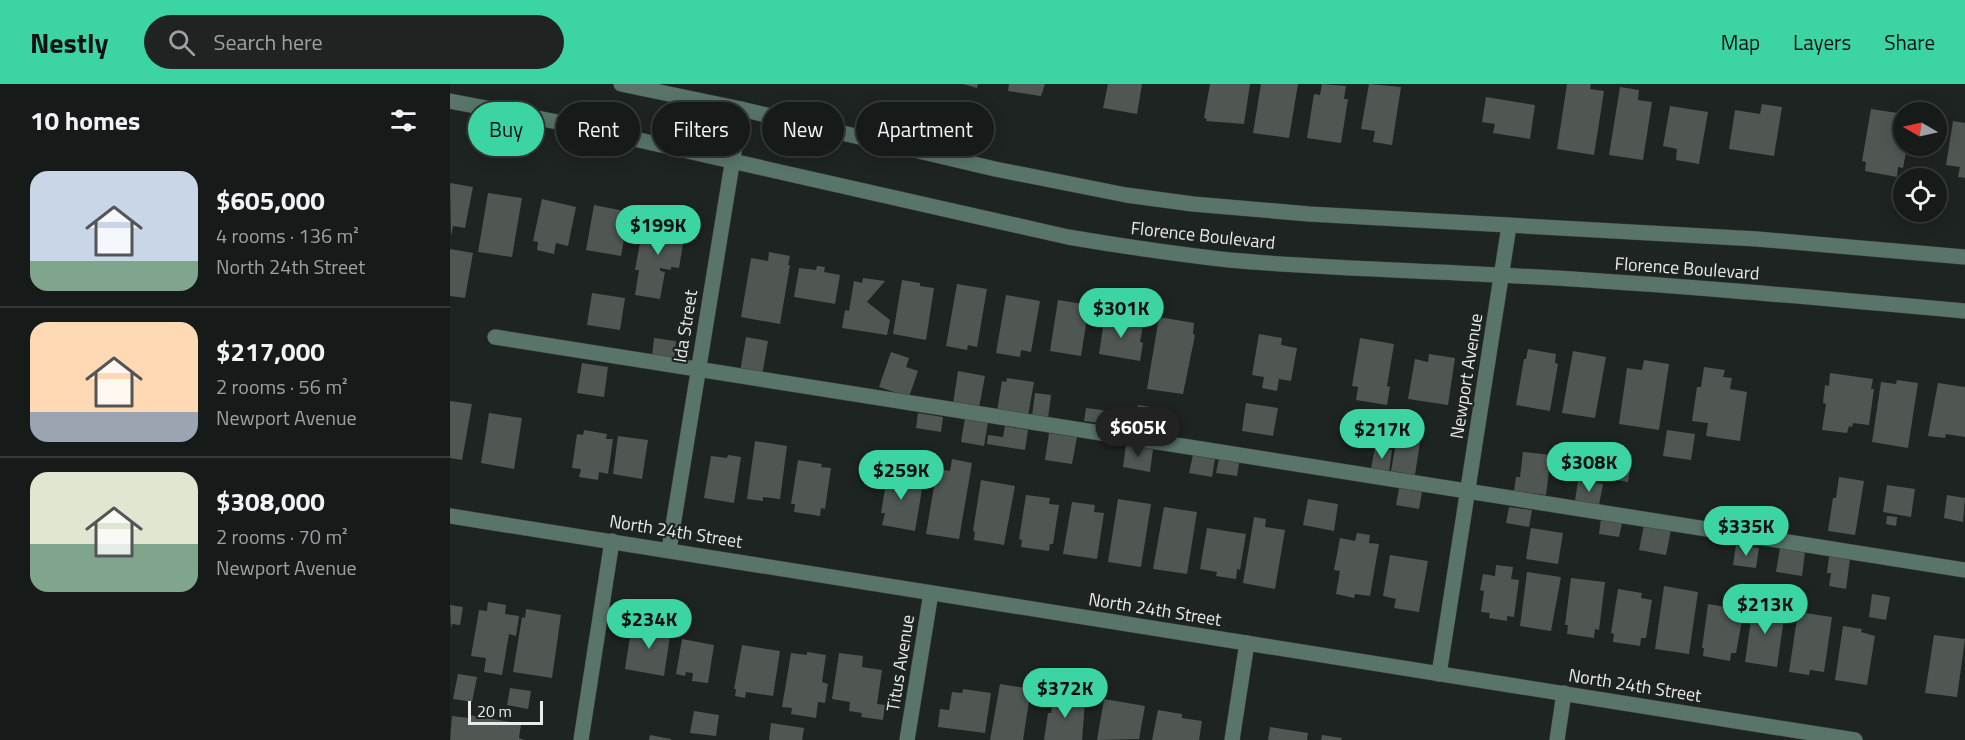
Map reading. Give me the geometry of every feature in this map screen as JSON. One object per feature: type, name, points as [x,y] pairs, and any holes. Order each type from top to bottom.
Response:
[{"type":"street","name":"Florence Boulevard","points":[[621,84],[707,102]]},
{"type":"street","name":"Florence Boulevard","points":[[450,101],[732,160],[1068,237],[1146,250],[1228,260],[1318,267],[1502,275],[1795,295],[1965,311]]},
{"type":"street","name":"Florence Boulevard","points":[[750,111],[995,169],[1126,195],[1260,210],[1757,239],[1965,257]]},
{"type":"street","name":"Ida Street","points":[[669,550],[733,156]]},
{"type":"street","name":"Newport Avenue","points":[[1439,674],[1509,226]]},
{"type":"street","points":[[495,337],[1965,570]]},
{"type":"street","name":"North 24th Street","points":[[450,516],[1855,740]]},
{"type":"street","points":[[581,740],[612,541]]},
{"type":"street","name":"Titus Avenue","points":[[907,740],[931,593]]},
{"type":"street","points":[[1232,740],[1247,644]]},
{"type":"street","points":[[1557,740],[1564,693]]},
{"type":"building","points":[[963,84],[978,84],[977,88]]},
{"type":"building","points":[[1009,84],[1045,84],[1041,96],[1008,91]]},
{"type":"building","points":[[1108,84],[1142,84],[1137,114],[1103,108]]},
{"type":"building","points":[[1210,84],[1250,84],[1244,124],[1206,121],[1207,119],[1204,118]]},
{"type":"building","points":[[1261,84],[1298,84],[1289,138],[1253,133]]},
{"type":"building","points":[[1322,84],[1346,86],[1344,99],[1348,99],[1341,143],[1307,138],[1314,94],[1320,95]]},
{"type":"building","points":[[1369,84],[1401,87],[1392,145],[1373,142],[1375,131],[1361,129]]},
{"type":"building","points":[[1567,84],[1591,84],[1590,89],[1604,91],[1594,155],[1557,149]]},
{"type":"building","points":[[1620,87],[1639,90],[1638,100],[1652,102],[1643,160],[1609,155]]},
{"type":"building","points":[[1486,97],[1535,105],[1530,139],[1493,133],[1495,124],[1482,122]]},
{"type":"building","points":[[1762,104],[1782,107],[1774,156],[1729,149],[1735,110],[1760,114]]},
{"type":"building","points":[[1670,106],[1708,112],[1699,164],[1676,160],[1677,149],[1663,146]]},
{"type":"building","points":[[1871,109],[1893,112],[1893,156],[1905,156],[1903,168],[1893,168],[1893,176],[1865,171],[1866,162],[1862,161]]},
{"type":"building","points":[[1953,121],[1965,123],[1965,178],[1958,177],[1960,167],[1946,165]]},
{"type":"building","points":[[450,183],[473,187],[465,228],[453,226],[451,236]]},
{"type":"building","points":[[488,193],[522,198],[512,257],[478,252]]},
{"type":"building","points":[[542,199],[576,207],[568,246],[556,243],[554,254],[537,250],[538,242],[533,241]]},
{"type":"building","points":[[594,205],[629,212],[621,256],[586,250]]},
{"type":"building","points":[[648,220],[686,226],[679,268],[671,267],[671,270],[660,268],[660,271],[665,272],[660,299],[635,295],[639,270],[635,270],[643,226],[646,227]]},
{"type":"building","points":[[450,249],[473,253],[465,298],[450,296]]},
{"type":"building","points":[[769,252],[790,256],[780,324],[741,317],[751,258],[768,261]]},
{"type":"building","points":[[817,266],[825,267],[824,272],[840,275],[835,304],[794,297],[799,268],[816,270]]},
{"type":"building","points":[[863,278],[885,281],[867,302],[890,320],[887,335],[842,328],[845,310],[849,311],[854,281],[862,283]]},
{"type":"building","points":[[902,280],[934,288],[926,340],[893,334]]},
{"type":"building","points":[[957,284],[987,289],[977,347],[968,345],[967,350],[946,346]]},
{"type":"building","points":[[592,293],[625,298],[620,330],[587,325]]},
{"type":"building","points":[[1006,295],[1040,301],[1031,352],[1021,350],[1020,357],[996,353]]},
{"type":"building","points":[[1058,300],[1089,305],[1081,356],[1050,351]]},
{"type":"building","points":[[1105,314],[1128,319],[1128,324],[1143,326],[1140,361],[1099,354]]},
{"type":"building","points":[[1159,317],[1194,323],[1193,334],[1195,335],[1183,394],[1147,389]]},
{"type":"building","points":[[1259,334],[1282,338],[1281,345],[1297,348],[1291,381],[1279,379],[1277,391],[1262,388],[1264,377],[1252,375]]},
{"type":"building","points":[[746,337],[768,341],[762,376],[740,372]]},
{"type":"building","points":[[654,338],[676,341],[674,360],[652,357]]},
{"type":"building","points":[[1360,338],[1394,344],[1387,386],[1390,387],[1387,405],[1356,400],[1358,387],[1352,386]]},
{"type":"building","points":[[1528,349],[1556,354],[1555,363],[1558,364],[1550,411],[1516,405],[1524,359],[1526,359]]},
{"type":"building","points":[[1573,351],[1606,357],[1595,418],[1562,413]]},
{"type":"building","points":[[891,352],[909,358],[906,367],[918,371],[909,397],[879,387]]},
{"type":"building","points":[[1429,354],[1455,358],[1448,405],[1408,399],[1415,359],[1428,362]]},
{"type":"building","points":[[1644,360],[1669,364],[1659,430],[1619,424],[1627,368],[1642,370]]},
{"type":"building","points":[[582,363],[608,367],[604,397],[577,393]]},
{"type":"building","points":[[1704,367],[1725,370],[1723,377],[1732,378],[1730,389],[1747,392],[1740,441],[1706,436],[1708,423],[1692,421],[1697,387],[1701,387]]},
{"type":"building","points":[[958,371],[985,376],[979,408],[953,404]]},
{"type":"building","points":[[1830,373],[1873,379],[1871,389],[1874,389],[1869,425],[1853,423],[1852,427],[1849,426],[1847,433],[1822,430],[1826,404],[1823,403],[1825,385],[1829,386]]},
{"type":"building","points":[[1007,378],[1034,382],[1028,416],[997,411],[1002,381],[1006,382]]},
{"type":"building","points":[[1897,380],[1918,383],[1908,448],[1872,442],[1881,382],[1896,384]]},
{"type":"building","points":[[1938,383],[1965,387],[1965,437],[1946,434],[1945,438],[1928,436]]},
{"type":"building","points":[[1035,393],[1051,395],[1048,418],[1032,416]]},
{"type":"building","points":[[450,401],[472,404],[462,460],[450,458]]},
{"type":"building","points":[[1246,403],[1278,408],[1273,436],[1242,431]]},
{"type":"building","points":[[1138,405],[1164,409],[1160,436],[1134,432]]},
{"type":"building","points":[[1086,408],[1110,411],[1108,424],[1084,421]]},
{"type":"building","points":[[489,413],[522,418],[514,469],[481,463]]},
{"type":"building","points":[[918,413],[943,417],[941,432],[916,428]]},
{"type":"building","points":[[965,418],[988,422],[984,446],[961,442]]},
{"type":"building","points":[[1005,426],[1028,430],[1025,450],[987,444],[988,435],[1003,437]]},
{"type":"building","points":[[584,430],[607,434],[606,439],[613,439],[608,474],[599,472],[598,480],[579,477],[581,469],[572,468],[577,434],[583,435]]},
{"type":"building","points":[[1667,430],[1695,434],[1691,460],[1663,456]]},
{"type":"building","points":[[1398,432],[1421,435],[1415,475],[1391,471]]},
{"type":"building","points":[[1049,433],[1077,437],[1072,464],[1045,460]]},
{"type":"building","points":[[618,436],[648,440],[642,479],[613,474]]},
{"type":"building","points":[[755,441],[787,446],[780,499],[763,497],[763,501],[747,499]]},
{"type":"building","points":[[1126,445],[1153,449],[1150,472],[1123,467]]},
{"type":"building","points":[[1375,447],[1392,450],[1389,472],[1371,469]]},
{"type":"building","points":[[1523,452],[1551,455],[1546,495],[1514,491],[1516,477],[1520,477]]},
{"type":"building","points":[[1612,452],[1632,455],[1628,482],[1608,479]]},
{"type":"building","points":[[728,455],[741,457],[734,503],[704,498],[711,456],[727,458]]},
{"type":"building","points":[[1193,455],[1215,459],[1212,477],[1189,473]]},
{"type":"building","points":[[952,459],[972,463],[959,539],[926,534],[937,469],[950,471]]},
{"type":"building","points":[[1219,459],[1239,463],[1237,476],[1216,473]]},
{"type":"building","points":[[798,460],[831,468],[825,509],[821,508],[820,516],[794,512],[795,504],[791,504]]},
{"type":"building","points":[[888,471],[912,475],[911,481],[923,483],[915,531],[882,525],[885,513],[881,513]]},
{"type":"building","points":[[1839,477],[1864,481],[1855,535],[1828,531]]},
{"type":"building","points":[[981,480],[1015,486],[1004,545],[974,540],[975,532],[973,531]]},
{"type":"building","points":[[1578,481],[1603,484],[1599,505],[1575,501]]},
{"type":"building","points":[[1887,485],[1915,489],[1911,517],[1883,512]]},
{"type":"building","points":[[1399,488],[1422,492],[1419,509],[1396,505]]},
{"type":"building","points":[[1026,495],[1050,498],[1049,504],[1059,505],[1053,544],[1050,544],[1049,551],[1021,547],[1022,540],[1019,539]]},
{"type":"building","points":[[1947,495],[1965,498],[1963,522],[1944,518]]},
{"type":"building","points":[[1118,499],[1151,504],[1141,567],[1108,562]]},
{"type":"building","points":[[1308,499],[1338,504],[1334,531],[1303,525]]},
{"type":"building","points":[[1072,502],[1095,505],[1094,512],[1104,513],[1097,559],[1063,554]]},
{"type":"building","points":[[1164,507],[1197,512],[1187,574],[1153,569]]},
{"type":"building","points":[[1509,507],[1532,510],[1529,527],[1506,523]]},
{"type":"building","points":[[1887,516],[1897,517],[1896,526],[1886,524]]},
{"type":"building","points":[[1254,517],[1266,519],[1265,527],[1285,530],[1275,589],[1243,583]]},
{"type":"building","points":[[1601,519],[1622,523],[1619,537],[1599,534]]},
{"type":"building","points":[[1644,525],[1671,530],[1666,555],[1639,550]]},
{"type":"building","points":[[1207,528],[1246,534],[1240,570],[1237,569],[1236,579],[1216,576],[1217,572],[1200,569]]},
{"type":"building","points":[[1531,528],[1563,533],[1558,564],[1526,559]]},
{"type":"building","points":[[1357,533],[1370,535],[1369,543],[1379,544],[1370,596],[1355,594],[1354,598],[1336,594],[1340,571],[1334,570],[1340,538],[1355,541]]},
{"type":"building","points":[[1736,545],[1759,548],[1756,568],[1733,565]]},
{"type":"building","points":[[1780,548],[1805,552],[1802,576],[1776,572]]},
{"type":"building","points":[[1390,555],[1428,561],[1419,612],[1394,608],[1396,599],[1383,596]]},
{"type":"building","points":[[1829,556],[1850,559],[1846,589],[1829,586],[1831,573],[1827,573]]},
{"type":"building","points":[[1496,565],[1513,567],[1511,579],[1519,580],[1514,617],[1507,616],[1507,621],[1489,618],[1490,613],[1481,612],[1484,591],[1480,590],[1483,574],[1495,576]]},
{"type":"building","points":[[1527,572],[1561,577],[1551,631],[1520,626]]},
{"type":"building","points":[[1571,578],[1605,582],[1599,630],[1595,629],[1594,638],[1567,634],[1568,625],[1565,625]]},
{"type":"building","points":[[1664,586],[1698,592],[1689,654],[1655,649]]},
{"type":"building","points":[[1618,589],[1642,593],[1641,598],[1652,600],[1646,638],[1641,638],[1640,646],[1613,642],[1614,634],[1611,633]]},
{"type":"building","points":[[1872,594],[1890,597],[1886,620],[1869,617]]},
{"type":"building","points":[[1762,598],[1773,600],[1771,609],[1785,611],[1777,667],[1745,662],[1753,606],[1761,607]]},
{"type":"building","points":[[488,602],[506,605],[505,614],[519,616],[516,636],[509,634],[502,675],[484,672],[486,658],[471,656],[479,610],[487,611]]},
{"type":"building","points":[[1708,604],[1733,608],[1733,613],[1743,615],[1736,653],[1731,653],[1730,661],[1703,656]]},
{"type":"building","points":[[450,605],[463,607],[460,625],[452,624],[451,628]]},
{"type":"building","points":[[526,609],[561,615],[552,678],[513,672],[522,617],[525,618]]},
{"type":"building","points":[[1798,612],[1832,617],[1824,672],[1810,670],[1809,675],[1789,672]]},
{"type":"building","points":[[644,625],[671,629],[664,676],[625,669],[631,630],[643,632]]},
{"type":"building","points":[[1843,626],[1862,629],[1861,632],[1875,636],[1867,685],[1835,680]]},
{"type":"building","points":[[1934,635],[1965,639],[1957,697],[1925,693]]},
{"type":"building","points":[[682,639],[714,645],[708,683],[692,681],[693,673],[686,672],[685,676],[676,674]]},
{"type":"building","points":[[742,645],[780,651],[773,696],[746,692],[745,698],[735,696],[736,689],[734,689]]},
{"type":"building","points":[[807,652],[826,655],[822,682],[828,684],[825,703],[818,702],[816,718],[791,714],[792,708],[782,707],[791,653],[807,655]]},
{"type":"building","points":[[839,653],[863,656],[862,667],[882,670],[877,704],[885,705],[883,720],[861,717],[862,713],[849,711],[850,702],[832,699]]},
{"type":"building","points":[[458,674],[477,677],[472,702],[453,699]]},
{"type":"building","points":[[1000,684],[1031,689],[1023,740],[990,740]]},
{"type":"building","points":[[510,688],[531,691],[528,709],[507,705]]},
{"type":"building","points":[[963,689],[991,693],[985,733],[938,727],[940,709],[949,710],[952,692],[962,693]]},
{"type":"building","points":[[1054,692],[1072,695],[1072,700],[1085,702],[1082,740],[1044,740]]},
{"type":"building","points":[[1104,699],[1145,706],[1139,739],[1097,740]]},
{"type":"building","points":[[1158,710],[1182,714],[1182,718],[1202,721],[1199,740],[1152,740]]},
{"type":"building","points":[[694,711],[719,715],[716,736],[690,733]]},
{"type":"building","points":[[469,715],[521,724],[519,738],[524,740],[450,740],[452,716],[469,718]]},
{"type":"building","points":[[771,723],[804,728],[802,740],[769,740]]},
{"type":"building","points":[[1270,727],[1308,733],[1307,740],[1268,740]]},
{"type":"building","points":[[650,735],[671,739],[671,740],[649,740]]},
{"type":"building","points":[[1322,735],[1342,738],[1341,740],[1321,740]]}]
